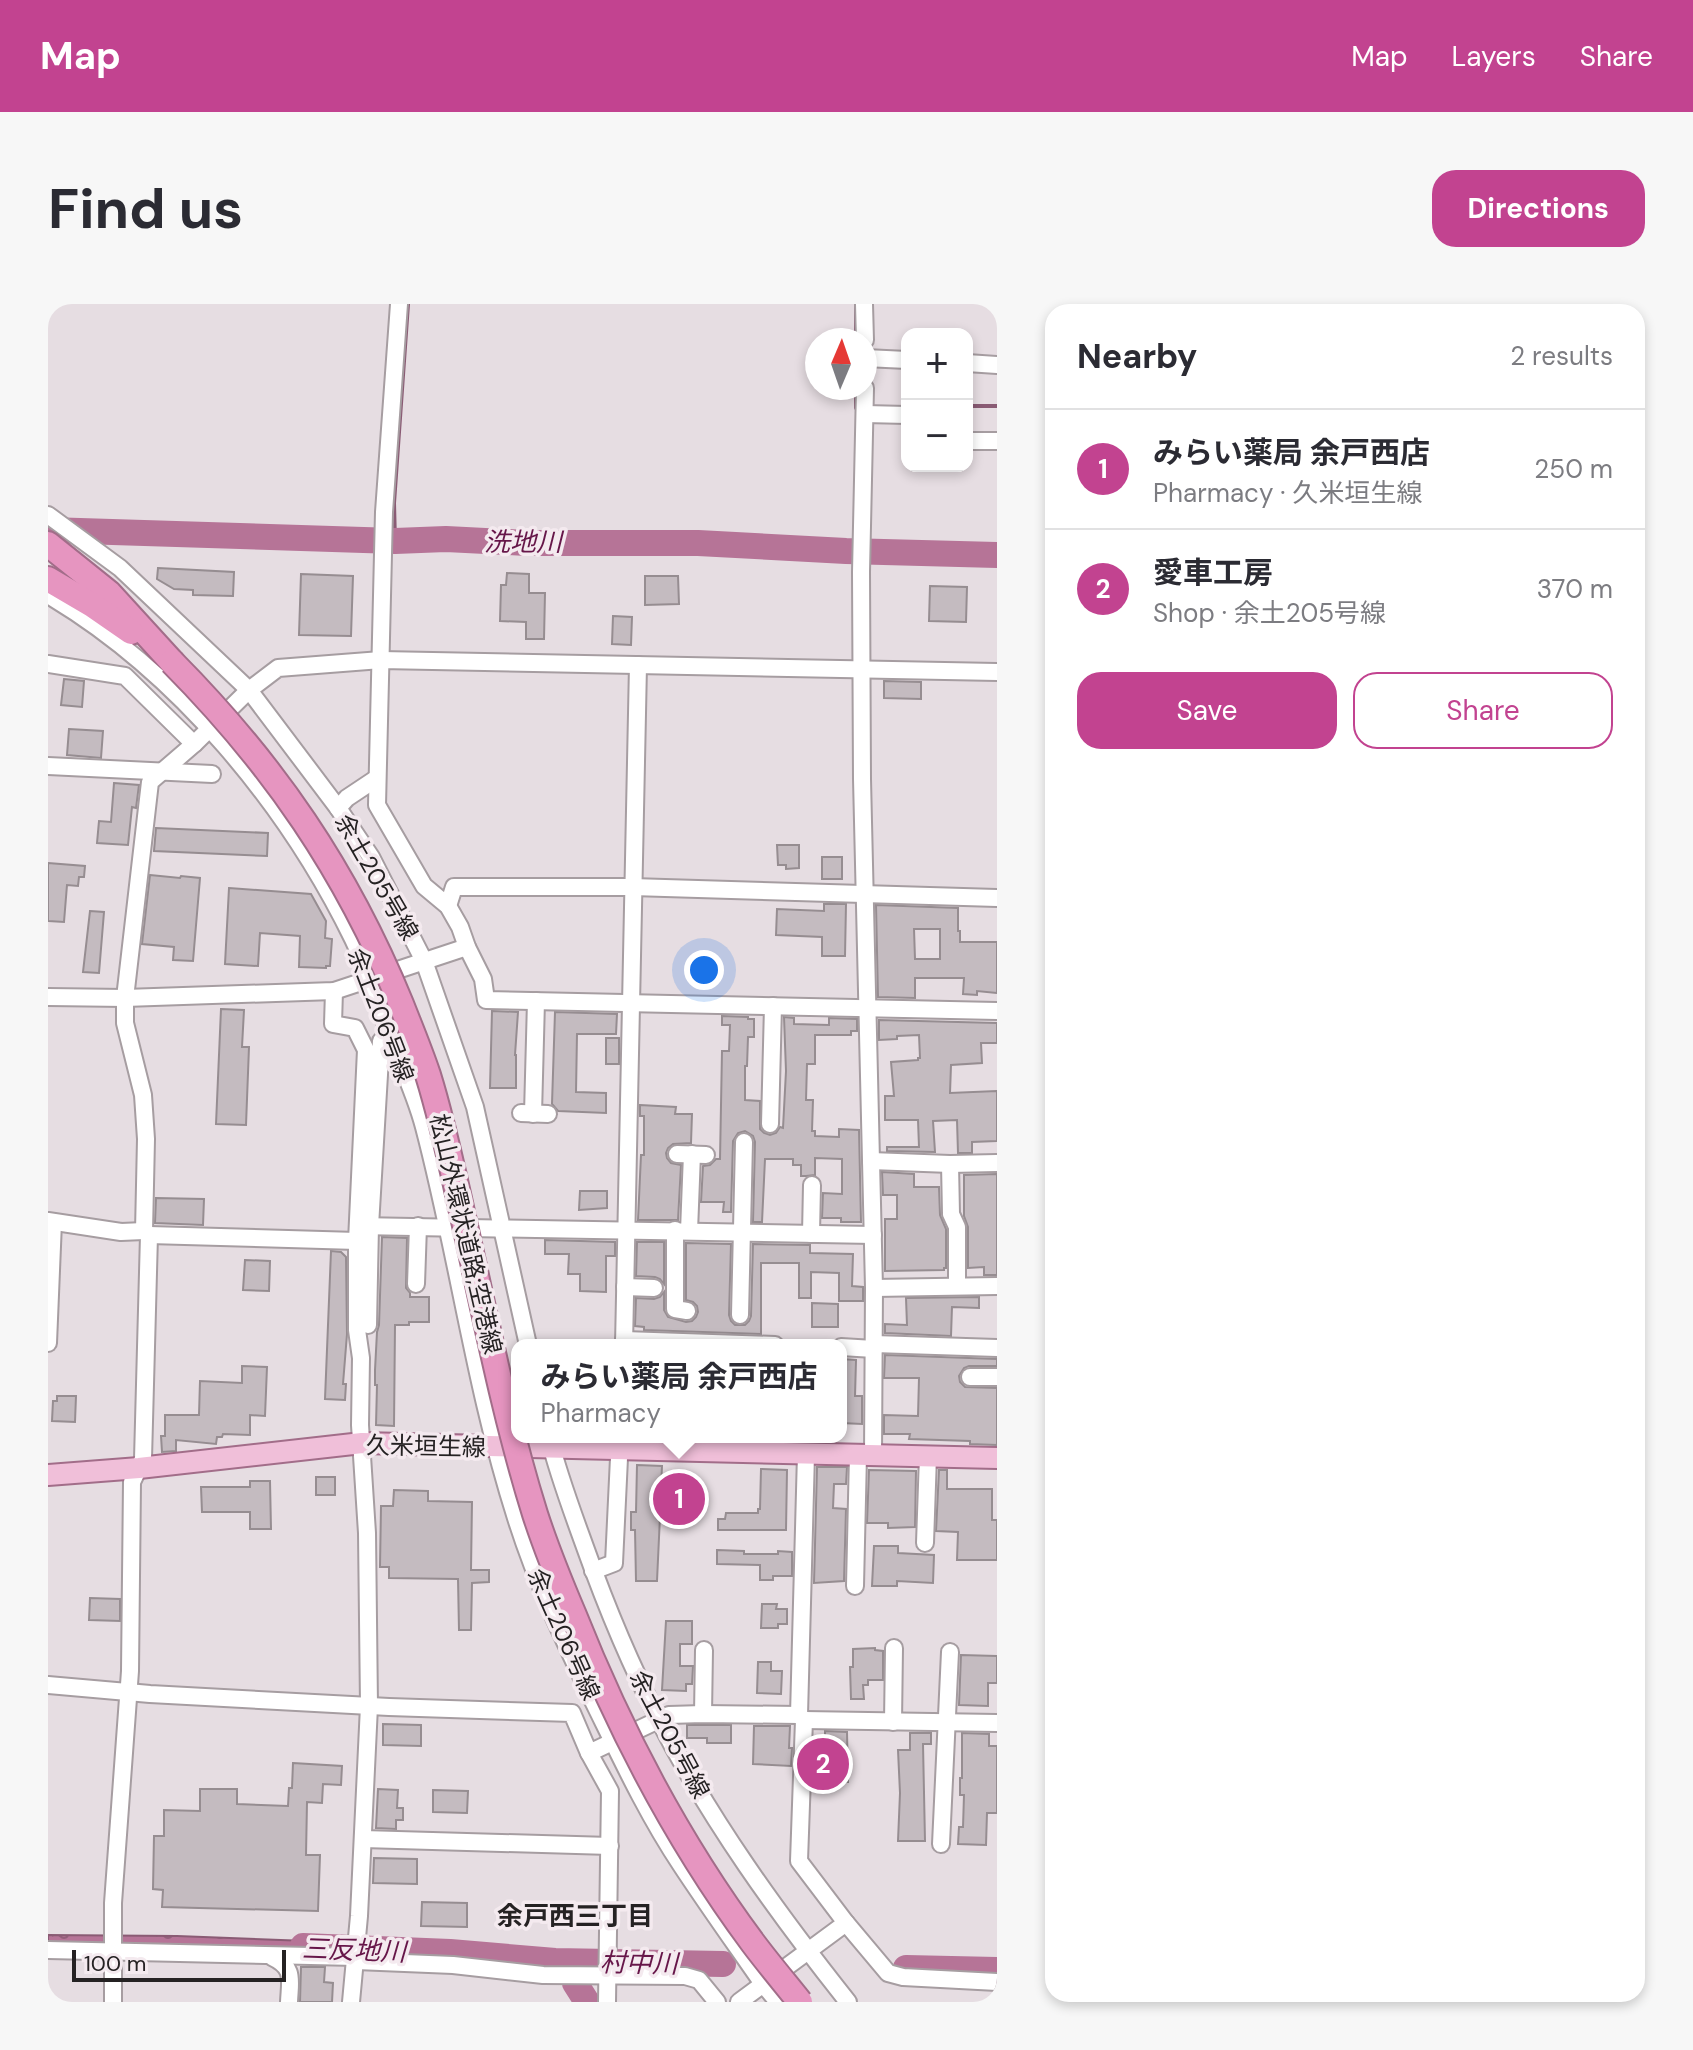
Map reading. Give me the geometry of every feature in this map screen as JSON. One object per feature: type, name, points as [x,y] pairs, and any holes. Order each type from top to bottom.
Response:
[{"type":"highway","points":[[48,544],[109,593],[172,662]]},
{"type":"highway","points":[[48,579],[92,605],[172,662]]},
{"type":"highway","name":"松山外環状道路;空港線","points":[[172,662],[240,735],[284,790],[359,911],[386,966],[427,1073],[445,1134],[511,1429]]},
{"type":"highway","name":"松山外環状道路;空港線","points":[[514,1443],[537,1519],[560,1581],[593,1665],[639,1760],[692,1853],[752,1942],[800,2002]]},
{"type":"main road","name":"久米垣生線","points":[[48,1475],[362,1443],[495,1447],[551,1443],[719,1444],[866,1455],[997,1458]]},
{"type":"street","points":[[399,304],[383,516],[377,805],[424,886],[448,906],[460,927],[483,979],[486,1000],[997,1011]]},
{"type":"street","points":[[864,304],[865,328]]},
{"type":"street","points":[[877,359],[901,360]]},
{"type":"street","points":[[973,363],[997,365]]},
{"type":"street","points":[[855,1586],[874,1346],[864,894],[861,568],[865,400]]},
{"type":"street","points":[[865,414],[901,415]]},
{"type":"street","points":[[973,441],[997,441]]},
{"type":"street","name":"余土205号線","points":[[48,515],[106,557],[249,690],[371,857],[424,961],[475,1107],[527,1339]]},
{"type":"street","name":"余土206号線","points":[[48,595],[118,642],[210,729],[272,807],[317,872],[354,942],[423,1122],[495,1447],[516,1520],[542,1591],[645,1805],[680,1864],[778,2002]]},
{"type":"street","points":[[113,2002],[113,1903],[130,1671],[132,1482],[143,1459],[147,1233],[143,1095],[125,1023],[125,998],[150,782],[249,690],[278,668],[381,660],[997,672]]},
{"type":"street","points":[[48,664],[125,676],[194,744]]},
{"type":"street","points":[[624,1339],[638,665]]},
{"type":"street","points":[[48,766],[212,774]]},
{"type":"street","points":[[338,808],[347,798],[377,778]]},
{"type":"street","points":[[448,906],[454,887],[632,887],[997,898]]},
{"type":"street","points":[[48,997],[125,998],[334,991],[467,947]]},
{"type":"street","points":[[334,991],[333,1024],[355,1028],[366,1050],[357,1330],[361,1358],[367,1533],[369,1706],[351,2002]]},
{"type":"street","points":[[534,1114],[536,1001]]},
{"type":"street","points":[[770,1124],[773,1006]]},
{"type":"street","points":[[361,1231],[381,1041]]},
{"type":"street","points":[[740,1315],[741,1232],[737,1159],[744,1142]]},
{"type":"street","points":[[687,1311],[675,1309],[692,1154]]},
{"type":"street","points":[[871,1161],[997,1163]]},
{"type":"street","points":[[950,1164],[951,1214],[957,1227],[957,1286]]},
{"type":"street","points":[[811,1234],[812,1185]]},
{"type":"street","points":[[48,1343],[51,1222],[147,1233],[361,1231],[418,1226],[873,1235]]},
{"type":"street","points":[[416,1284],[418,1226]]},
{"type":"street","points":[[874,1288],[997,1286]]},
{"type":"street","points":[[625,1287],[654,1288]]},
{"type":"street","points":[[847,1347],[997,1348]]},
{"type":"street","points":[[970,1377],[997,1377]]},
{"type":"street","name":"余土205号線","points":[[551,1443],[593,1571],[659,1720],[725,1833],[848,2002]]},
{"type":"street","points":[[593,1571],[614,1563],[619,1443]]},
{"type":"street","points":[[792,1448],[804,1590],[799,1861],[888,1973],[903,1977],[997,1982]]},
{"type":"street","points":[[925,1543],[928,1456]]},
{"type":"street","points":[[893,1722],[894,1648]]},
{"type":"street","points":[[703,1714],[704,1650]]},
{"type":"street","points":[[941,1844],[950,1652]]},
{"type":"street","points":[[48,1685],[128,1693],[369,1706],[572,1713],[610,1791],[607,2002]]},
{"type":"street","points":[[589,1753],[676,1714],[997,1723]]},
{"type":"street","points":[[363,1839],[610,1846]]},
{"type":"street","points":[[739,2002],[846,1923]]},
{"type":"street","points":[[48,1950],[113,1945],[270,1955],[356,1953],[543,1975],[608,1967],[699,1980],[717,2002]]},
{"type":"street","points":[[270,1955],[287,1966],[290,1973],[289,2002]]},
{"type":"water","points":[[48,1935],[334,1942],[338,1946],[338,1954],[48,1947]]},
{"type":"building","points":[[158,568],[234,572],[233,596],[193,595],[193,590],[174,589],[157,579]]},
{"type":"building","points":[[507,573],[529,574],[529,593],[545,593],[544,639],[526,639],[526,622],[500,621],[501,585],[506,585]]},
{"type":"building","points":[[301,574],[353,576],[351,636],[299,635]]},
{"type":"building","points":[[645,576],[678,576],[679,604],[645,605]]},
{"type":"building","points":[[930,586],[967,587],[966,622],[929,621]]},
{"type":"building","points":[[613,616],[632,617],[631,645],[612,644]]},
{"type":"building","points":[[64,679],[84,681],[82,707],[61,705]]},
{"type":"building","points":[[884,681],[921,682],[921,699],[884,698]]},
{"type":"building","points":[[69,729],[103,731],[101,758],[67,755]]},
{"type":"building","points":[[114,783],[139,785],[136,808],[132,807],[128,845],[97,843],[99,821],[111,822]]},
{"type":"building","points":[[156,828],[268,833],[267,856],[154,851]]},
{"type":"building","points":[[777,845],[799,845],[799,868],[786,869],[786,865],[778,865]]},
{"type":"building","points":[[822,857],[842,857],[842,879],[822,879]]},
{"type":"building","points":[[48,863],[85,866],[84,877],[79,877],[78,886],[67,885],[64,922],[48,921]]},
{"type":"building","points":[[150,875],[200,878],[193,961],[173,960],[174,947],[142,944]]},
{"type":"building","points":[[229,888],[311,894],[326,921],[325,938],[332,939],[330,966],[299,967],[300,936],[260,933],[258,966],[225,964]]},
{"type":"building","points":[[824,904],[846,904],[845,956],[822,956],[822,937],[776,935],[777,909],[824,911]]},
{"type":"building","points":[[876,905],[958,908],[960,942],[997,942],[997,993],[977,991],[977,995],[963,994],[964,978],[915,978],[915,998],[878,997]],"holes":[[[914,929],[940,929],[940,959],[915,959]]]},
{"type":"building","points":[[90,911],[104,912],[99,973],[83,972]]},
{"type":"building","points":[[221,1009],[244,1010],[242,1047],[249,1047],[246,1125],[216,1124]]},
{"type":"building","points":[[492,1011],[518,1012],[516,1088],[490,1088]]},
{"type":"building","points":[[555,1012],[617,1014],[616,1034],[577,1034],[576,1092],[606,1093],[606,1113],[558,1111],[552,1104]]},
{"type":"building","points":[[722,1016],[754,1019],[754,1037],[748,1037],[745,1100],[760,1101],[760,1129],[770,1135],[783,1128],[786,1071],[784,1017],[794,1018],[794,1024],[829,1025],[829,1018],[857,1019],[857,1031],[851,1031],[851,1035],[815,1035],[815,1064],[807,1064],[806,1100],[813,1100],[812,1131],[815,1131],[815,1136],[839,1137],[839,1129],[859,1130],[861,1222],[822,1218],[823,1193],[842,1194],[842,1159],[815,1158],[815,1175],[806,1176],[801,1176],[801,1165],[793,1165],[793,1159],[765,1159],[762,1222],[753,1222],[755,1142],[753,1136],[745,1131],[738,1133],[733,1141],[731,1212],[723,1212],[724,1202],[701,1202],[703,1166],[720,1159],[722,1051],[729,1051],[730,1025],[722,1025]]},
{"type":"building","points":[[879,1020],[997,1023],[997,1043],[981,1043],[982,1063],[951,1065],[950,1093],[997,1091],[997,1141],[972,1142],[972,1153],[958,1153],[957,1120],[933,1121],[935,1152],[887,1151],[887,1147],[919,1147],[918,1120],[885,1120],[885,1096],[894,1096],[891,1062],[920,1058],[919,1035],[879,1040]]},
{"type":"building","points":[[606,1038],[619,1038],[619,1064],[606,1064]]},
{"type":"building","points":[[640,1105],[676,1107],[675,1114],[692,1114],[691,1143],[673,1144],[666,1153],[671,1163],[681,1165],[678,1220],[638,1220],[641,1155],[644,1155],[644,1116],[640,1116]]},
{"type":"building","points":[[882,1172],[914,1174],[914,1187],[939,1187],[940,1215],[946,1229],[944,1270],[885,1271],[885,1219],[897,1219],[897,1195],[883,1195]]},
{"type":"building","points":[[997,1174],[997,1275],[984,1275],[984,1267],[968,1268],[964,1175]]},
{"type":"building","points":[[580,1191],[607,1191],[607,1208],[579,1210]]},
{"type":"building","points":[[156,1198],[204,1199],[203,1225],[155,1223]]},
{"type":"building","points":[[382,1237],[407,1238],[406,1288],[410,1297],[429,1297],[429,1322],[395,1325],[394,1426],[376,1425],[375,1370]]},
{"type":"building","points":[[545,1240],[615,1242],[615,1256],[606,1256],[606,1292],[580,1291],[580,1274],[568,1274],[569,1254],[545,1254]]},
{"type":"building","points":[[637,1242],[664,1242],[664,1284],[655,1277],[636,1276]]},
{"type":"building","points":[[686,1243],[731,1244],[729,1315],[735,1325],[745,1325],[751,1316],[753,1244],[810,1245],[810,1253],[853,1254],[852,1286],[863,1287],[863,1301],[839,1301],[839,1273],[811,1272],[811,1298],[799,1298],[799,1263],[761,1263],[761,1334],[644,1330],[644,1327],[635,1326],[636,1298],[654,1299],[664,1292],[664,1310],[668,1317],[686,1322],[696,1317],[697,1306],[686,1300]]},
{"type":"building","points":[[331,1251],[341,1252],[346,1257],[345,1400],[325,1399]]},
{"type":"building","points":[[245,1260],[270,1261],[269,1291],[243,1290]]},
{"type":"building","points":[[979,1297],[979,1308],[952,1307],[951,1336],[885,1333],[885,1324],[907,1325],[906,1298]]},
{"type":"building","points":[[812,1303],[838,1304],[838,1327],[812,1327]]},
{"type":"building","points":[[885,1355],[997,1359],[997,1366],[969,1366],[959,1376],[965,1387],[997,1388],[997,1445],[909,1439],[910,1434],[884,1434],[884,1415],[918,1416],[919,1378],[884,1378]]},
{"type":"building","points":[[847,1359],[856,1360],[855,1396],[862,1396],[862,1424],[847,1423]]},
{"type":"building","points":[[242,1366],[267,1367],[265,1416],[250,1415],[250,1435],[223,1434],[217,1437],[216,1444],[176,1440],[176,1451],[162,1452],[165,1415],[199,1415],[200,1381],[242,1383]]},
{"type":"building","points":[[57,1396],[76,1396],[75,1422],[52,1421],[53,1401],[57,1401]]},
{"type":"building","points":[[637,1465],[662,1466],[661,1487],[686,1487],[685,1517],[660,1516],[657,1581],[636,1581],[635,1530],[631,1530],[631,1512],[636,1512]]},
{"type":"building","points":[[817,1467],[847,1467],[846,1484],[834,1484],[833,1508],[846,1509],[844,1581],[814,1583]]},
{"type":"building","points":[[761,1469],[787,1470],[786,1530],[718,1530],[718,1519],[725,1519],[726,1513],[758,1513]]},
{"type":"building","points":[[869,1470],[916,1471],[915,1527],[888,1528],[888,1523],[867,1523]]},
{"type":"building","points":[[939,1470],[947,1470],[947,1489],[992,1489],[992,1520],[997,1520],[997,1560],[957,1560],[958,1532],[936,1531]]},
{"type":"building","points":[[316,1477],[335,1477],[335,1495],[316,1495]]},
{"type":"building","points":[[250,1481],[270,1481],[271,1529],[250,1529],[250,1512],[202,1512],[201,1487],[250,1487]]},
{"type":"building","points":[[394,1490],[428,1491],[428,1501],[472,1502],[471,1570],[489,1570],[489,1582],[472,1583],[471,1630],[459,1630],[458,1579],[389,1578],[389,1567],[380,1567],[381,1506],[393,1506]]},
{"type":"building","points":[[874,1546],[898,1546],[898,1553],[934,1555],[933,1583],[897,1581],[897,1586],[872,1586]]},
{"type":"building","points":[[717,1550],[744,1551],[744,1554],[792,1552],[792,1576],[760,1580],[760,1565],[717,1564]]},
{"type":"building","points":[[90,1598],[120,1599],[120,1621],[89,1620]]},
{"type":"building","points":[[762,1604],[777,1604],[776,1609],[787,1609],[787,1624],[778,1624],[778,1628],[761,1628]]},
{"type":"building","points":[[666,1621],[692,1621],[692,1644],[680,1644],[680,1666],[693,1666],[692,1684],[686,1684],[686,1691],[662,1690]]},
{"type":"building","points":[[875,1648],[883,1651],[883,1680],[868,1680],[868,1685],[863,1685],[864,1699],[851,1699],[853,1649]]},
{"type":"building","points":[[961,1655],[997,1656],[997,1683],[988,1683],[988,1706],[959,1705]]},
{"type":"building","points":[[758,1662],[771,1662],[771,1671],[782,1671],[781,1694],[757,1693]]},
{"type":"building","points":[[383,1724],[421,1725],[421,1746],[383,1745]]},
{"type":"building","points":[[687,1725],[731,1725],[731,1743],[707,1743],[707,1738],[687,1738]]},
{"type":"building","points":[[754,1726],[790,1726],[791,1766],[753,1764]]},
{"type":"building","points":[[825,1731],[847,1732],[848,1782],[813,1781],[814,1748],[825,1748]]},
{"type":"building","points":[[910,1733],[931,1733],[931,1744],[923,1744],[925,1841],[898,1841],[898,1750],[910,1750]]},
{"type":"building","points":[[962,1733],[989,1734],[989,1746],[997,1746],[997,1813],[987,1813],[986,1845],[958,1844],[959,1827],[963,1827],[964,1795],[960,1795]]},
{"type":"building","points":[[293,1763],[342,1766],[341,1785],[323,1784],[322,1803],[307,1802],[306,1855],[320,1855],[318,1911],[162,1907],[163,1890],[153,1889],[154,1836],[164,1836],[164,1810],[200,1811],[200,1789],[237,1789],[237,1804],[288,1806]]},
{"type":"building","points":[[378,1789],[398,1790],[397,1808],[403,1808],[403,1820],[396,1820],[396,1829],[376,1828]]},
{"type":"building","points":[[433,1790],[468,1791],[467,1813],[433,1812]]},
{"type":"building","points":[[374,1858],[417,1859],[417,1884],[373,1883]]},
{"type":"building","points":[[422,1902],[467,1903],[467,1927],[421,1926]]},
{"type":"building","points":[[301,1967],[325,1967],[324,1982],[333,1983],[332,2002],[300,2002]]},
{"type":"waterway","points":[[395,541],[394,503],[408,304]]},
{"type":"waterway","points":[[856,304],[856,328]]},
{"type":"waterway","points":[[856,400],[858,408]]},
{"type":"waterway","points":[[973,406],[997,406]]},
{"type":"waterway","name":"洗地川","points":[[48,530],[395,541],[698,543],[997,555]]},
{"type":"waterway","name":"三反地川","points":[[303,1946],[450,1952],[555,1961],[723,1964]]},
{"type":"waterway","name":"村中川","points":[[906,1968],[997,1970]]},
{"type":"waterway","name":"三反地川","points":[[575,1983],[587,2002]]},
{"type":"place","name":"みらい薬局 余戸西店","points":[[679,1499]]},
{"type":"place","name":"愛車工房","points":[[823,1764]]},
{"type":"district","name":"余戸西三丁目","points":[[575,1916]]}]
